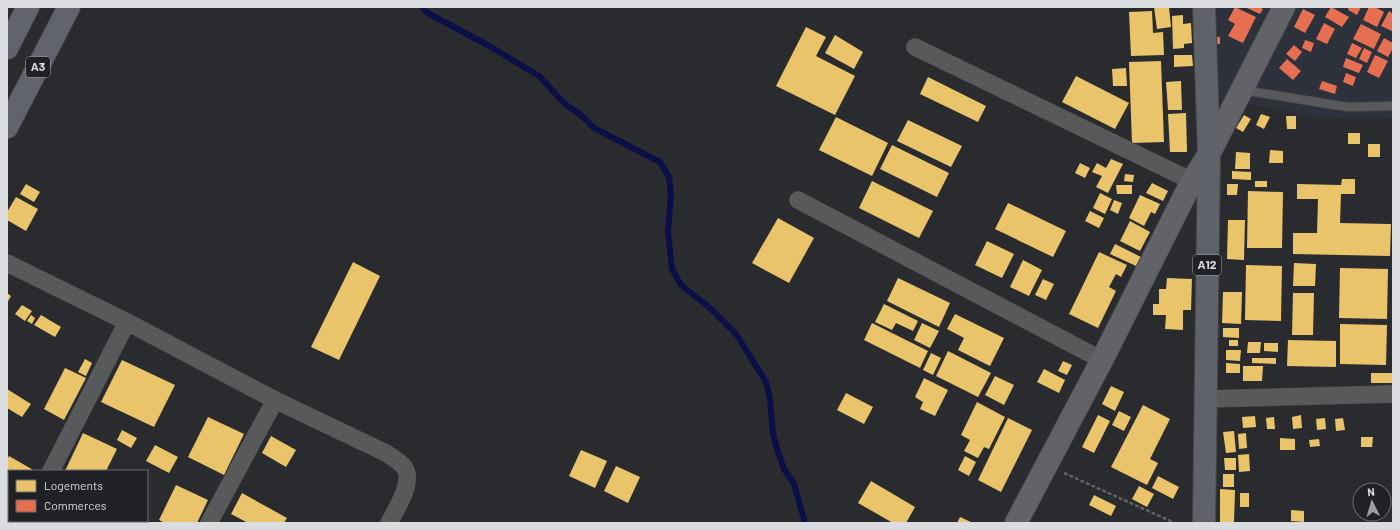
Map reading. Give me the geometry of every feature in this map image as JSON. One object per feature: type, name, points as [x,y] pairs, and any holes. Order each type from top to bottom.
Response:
[{"type":"highway","points":[[7,48],[28,7]]},
{"type":"highway","name":"A3","points":[[7,127],[69,7]]},
{"type":"main road","name":"A12","points":[[1204,7],[1209,154],[1204,523]]},
{"type":"street","points":[[1016,523],[1102,360],[1192,181],[1209,154],[1284,7]]},
{"type":"street","points":[[915,47],[1192,181]]},
{"type":"street","points":[[798,200],[1102,360]]},
{"type":"street","points":[[7,263],[127,322],[275,400],[386,453],[405,468],[408,478],[406,489],[389,523]]},
{"type":"street","points":[[52,470],[127,322]]},
{"type":"street","points":[[1205,399],[1393,394]]},
{"type":"street","points":[[209,523],[275,400]]},
{"type":"lane","points":[[1241,90],[1348,107],[1393,106]]},
{"type":"path","points":[[1046,465],[1175,523]]},
{"type":"shaded area","points":[[1202,7],[1393,7],[1393,119],[1315,117],[1217,98]]},
{"type":"building: Logements","points":[[1154,7],[1169,7],[1171,27],[1157,29]]},
{"type":"building: Logements","points":[[1152,11],[1153,33],[1163,32],[1164,55],[1131,56],[1129,12]]},
{"type":"building: Logements","points":[[1183,15],[1183,24],[1191,23],[1192,43],[1184,44],[1184,48],[1173,49],[1172,16]]},
{"type":"building: Logements","points":[[806,27],[826,37],[816,56],[855,76],[835,115],[776,86]]},
{"type":"building: Logements","points":[[835,35],[863,52],[854,69],[825,53]]},
{"type":"building: Logements","points":[[1174,55],[1192,55],[1193,66],[1174,67]]},
{"type":"building: Logements","points":[[1161,61],[1164,142],[1132,143],[1129,62]]},
{"type":"building: Logements","points":[[1126,68],[1127,86],[1113,86],[1112,69]]},
{"type":"building: Logements","points":[[1076,76],[1129,103],[1115,129],[1062,102]]},
{"type":"building: Logements","points":[[928,77],[986,106],[978,122],[920,94]]},
{"type":"building: Logements","points":[[1181,81],[1182,110],[1168,110],[1166,82]]},
{"type":"building: Logements","points":[[1186,113],[1187,152],[1170,152],[1168,114]]},
{"type":"building: Logements","points":[[1261,114],[1270,117],[1264,129],[1256,125]]},
{"type":"building: Logements","points":[[1244,115],[1251,119],[1243,132],[1236,128]]},
{"type":"building: Logements","points":[[1286,116],[1296,116],[1296,129],[1287,129]]},
{"type":"building: Logements","points":[[836,117],[888,143],[872,176],[819,150]]},
{"type":"building: Logements","points":[[908,120],[962,146],[951,167],[897,141]]},
{"type":"building: Logements","points":[[1348,133],[1360,133],[1360,144],[1348,144]]},
{"type":"building: Logements","points":[[1368,144],[1380,144],[1380,157],[1368,157]]},
{"type":"building: Logements","points":[[892,145],[949,173],[937,197],[880,169]]},
{"type":"building: Logements","points":[[1270,150],[1283,151],[1283,163],[1269,163]]},
{"type":"building: Logements","points":[[1236,152],[1250,153],[1250,169],[1235,169]]},
{"type":"building: Logements","points":[[1111,159],[1123,164],[1108,193],[1096,187],[1102,176],[1092,172],[1097,163],[1106,168]]},
{"type":"building: Logements","points":[[1080,163],[1090,168],[1085,178],[1075,173]]},
{"type":"building: Logements","points":[[1232,171],[1251,172],[1251,180],[1232,179]]},
{"type":"building: Logements","points":[[1125,174],[1134,175],[1133,182],[1124,181]]},
{"type":"building: Logements","points":[[1342,179],[1355,179],[1355,194],[1341,194],[1340,223],[1391,224],[1390,256],[1293,254],[1293,233],[1317,233],[1318,199],[1297,199],[1297,184],[1341,185]]},
{"type":"building: Logements","points":[[872,181],[933,211],[919,238],[859,208]]},
{"type":"building: Logements","points":[[1255,181],[1267,181],[1267,187],[1255,187]]},
{"type":"building: Logements","points":[[1152,183],[1168,191],[1163,201],[1146,193]]},
{"type":"building: Logements","points":[[26,184],[40,192],[34,202],[20,194]]},
{"type":"building: Logements","points":[[1227,184],[1238,184],[1237,195],[1227,195]]},
{"type":"building: Logements","points":[[1116,185],[1132,185],[1132,194],[1117,194]]},
{"type":"building: Logements","points":[[1248,191],[1283,192],[1282,248],[1247,248]]},
{"type":"building: Logements","points":[[1100,193],[1112,199],[1105,214],[1093,208]]},
{"type":"building: Logements","points":[[1140,195],[1160,204],[1155,214],[1151,212],[1144,226],[1129,218]]},
{"type":"building: Logements","points":[[16,197],[38,209],[26,231],[7,220],[7,212]]},
{"type":"building: Logements","points":[[1114,200],[1122,203],[1118,214],[1110,210]]},
{"type":"building: Logements","points":[[1008,203],[1066,231],[1053,257],[995,229]]},
{"type":"building: Logements","points":[[1090,211],[1104,218],[1099,228],[1085,221]]},
{"type":"building: Logements","points":[[778,218],[814,238],[789,283],[752,263]]},
{"type":"building: Logements","points":[[1228,220],[1245,220],[1244,260],[1227,259]]},
{"type":"building: Logements","points":[[1130,221],[1150,232],[1140,251],[1120,241]]},
{"type":"building: Logements","points":[[987,241],[1014,254],[1002,278],[975,265]]},
{"type":"building: Logements","points":[[1115,244],[1141,257],[1136,266],[1110,254]]},
{"type":"building: Logements","points":[[1099,252],[1127,265],[1121,277],[1116,274],[1109,287],[1116,291],[1098,328],[1069,314]]},
{"type":"building: Logements","points":[[1023,260],[1042,270],[1029,296],[1010,287]]},
{"type":"building: Logements","points":[[353,262],[380,276],[339,360],[311,347]]},
{"type":"building: Logements","points":[[1294,263],[1316,264],[1315,286],[1293,286]]},
{"type":"building: Logements","points":[[1246,265],[1282,266],[1281,321],[1245,320]]},
{"type":"building: Logements","points":[[1340,268],[1388,269],[1387,319],[1339,318]]},
{"type":"building: Logements","points":[[898,278],[950,303],[939,327],[887,301]]},
{"type":"building: Logements","points":[[1167,278],[1192,279],[1191,310],[1183,310],[1183,330],[1165,329],[1166,315],[1153,315],[1153,304],[1159,304],[1159,289],[1166,289]]},
{"type":"building: Logements","points":[[1043,279],[1054,284],[1046,300],[1035,295]]},
{"type":"building: Logements","points":[[1223,292],[1242,292],[1241,324],[1222,323]]},
{"type":"building: Logements","points":[[7,293],[11,296],[7,303]]},
{"type":"building: Logements","points":[[1293,293],[1314,293],[1313,335],[1292,335]]},
{"type":"building: Logements","points":[[884,304],[918,321],[913,331],[896,323],[892,330],[875,322]]},
{"type":"building: Logements","points":[[22,305],[32,311],[25,321],[15,314]]},
{"type":"building: Logements","points":[[955,314],[1004,338],[990,366],[958,350],[964,338],[947,329]]},
{"type":"building: Logements","points":[[31,315],[35,318],[32,324],[27,321]]},
{"type":"building: Logements","points":[[41,315],[61,327],[55,337],[34,325]]},
{"type":"building: Logements","points":[[872,323],[928,351],[920,368],[864,340]]},
{"type":"building: Logements","points":[[922,323],[939,331],[930,348],[914,340]]},
{"type":"building: Logements","points":[[1340,324],[1387,325],[1386,365],[1340,364]]},
{"type":"building: Logements","points":[[1223,328],[1239,328],[1239,338],[1223,337]]},
{"type":"building: Logements","points":[[1229,340],[1238,340],[1238,346],[1229,346]]},
{"type":"building: Logements","points":[[1288,340],[1336,341],[1336,367],[1287,366]]},
{"type":"building: Logements","points":[[1248,342],[1261,342],[1260,353],[1247,353]]},
{"type":"building: Logements","points":[[1264,343],[1278,343],[1278,352],[1264,351]]},
{"type":"building: Logements","points":[[1226,350],[1241,350],[1240,361],[1226,360]]},
{"type":"building: Logements","points":[[948,351],[991,373],[978,397],[936,376]]},
{"type":"building: Logements","points":[[931,353],[941,358],[933,375],[923,370]]},
{"type":"building: Logements","points":[[1252,358],[1276,358],[1276,364],[1252,363]]},
{"type":"building: Logements","points":[[85,359],[92,363],[86,376],[78,372]]},
{"type":"building: Logements","points":[[122,360],[175,385],[154,427],[101,402]]},
{"type":"building: Logements","points":[[1063,361],[1072,365],[1067,375],[1058,371]]},
{"type":"building: Logements","points":[[1226,363],[1240,364],[1240,373],[1226,373]]},
{"type":"building: Logements","points":[[1243,366],[1263,366],[1262,381],[1243,381]]},
{"type":"building: Logements","points":[[65,368],[86,378],[64,420],[44,409]]},
{"type":"building: Logements","points":[[1044,369],[1065,380],[1059,393],[1037,382]]},
{"type":"building: Logements","points":[[1371,373],[1393,373],[1393,383],[1371,383]]},
{"type":"building: Logements","points":[[995,376],[1014,385],[1004,405],[985,395]]},
{"type":"building: Logements","points":[[924,378],[948,390],[935,416],[920,409],[923,402],[915,397]]},
{"type":"building: Logements","points":[[1111,386],[1124,392],[1115,411],[1102,404]]},
{"type":"building: Logements","points":[[7,389],[31,404],[22,417],[7,408]]},
{"type":"building: Logements","points":[[846,393],[873,407],[864,424],[837,410]]},
{"type":"building: Logements","points":[[977,402],[1005,417],[989,449],[984,447],[978,458],[964,451],[970,440],[961,435]]},
{"type":"building: Logements","points":[[1143,405],[1170,419],[1150,459],[1158,463],[1147,485],[1111,467]]},
{"type":"building: Logements","points":[[1119,411],[1131,417],[1124,431],[1112,425]]},
{"type":"building: Logements","points":[[1098,415],[1110,421],[1094,453],[1082,447]]},
{"type":"building: Logements","points":[[1301,415],[1302,428],[1293,429],[1292,417]]},
{"type":"building: Logements","points":[[1255,416],[1256,427],[1243,428],[1242,417]]},
{"type":"building: Logements","points":[[208,417],[244,434],[224,475],[188,457]]},
{"type":"building: Logements","points":[[1274,417],[1275,429],[1267,429],[1266,418]]},
{"type":"building: Logements","points":[[1008,418],[1032,430],[1001,492],[978,480]]},
{"type":"building: Logements","points":[[1325,418],[1326,429],[1317,430],[1316,419]]},
{"type":"building: Logements","points":[[1343,418],[1345,430],[1336,431],[1335,419]]},
{"type":"building: Logements","points":[[122,430],[137,438],[131,448],[117,440]]},
{"type":"building: Logements","points":[[1234,431],[1236,452],[1226,453],[1223,432]]},
{"type":"building: Logements","points":[[83,433],[117,449],[106,470],[65,470]]},
{"type":"building: Logements","points":[[1246,433],[1247,448],[1239,449],[1238,434]]},
{"type":"building: Logements","points":[[271,436],[296,450],[286,467],[262,453]]},
{"type":"building: Logements","points":[[1361,437],[1373,437],[1372,447],[1361,447]]},
{"type":"building: Logements","points":[[1280,438],[1295,439],[1295,450],[1280,450]]},
{"type":"building: Logements","points":[[1319,439],[1320,446],[1310,447],[1309,440]]},
{"type":"building: Logements","points":[[155,445],[178,457],[169,473],[146,461]]},
{"type":"building: Logements","points":[[581,450],[607,461],[595,488],[569,476]]},
{"type":"building: Logements","points":[[1249,454],[1250,471],[1239,472],[1238,455]]},
{"type":"building: Logements","points":[[9,456],[33,470],[8,470],[8,486],[7,460]]},
{"type":"building: Logements","points":[[965,456],[976,462],[969,476],[958,470]]},
{"type":"building: Logements","points":[[1224,458],[1236,458],[1236,470],[1225,470]]},
{"type":"building: Logements","points":[[616,466],[640,477],[628,503],[604,491]]},
{"type":"building: Logements","points":[[1223,474],[1234,474],[1234,487],[1223,487]]},
{"type":"building: Logements","points":[[1158,476],[1179,487],[1173,499],[1152,488]]},
{"type":"building: Logements","points":[[871,481],[915,507],[906,523],[893,523],[858,503]]},
{"type":"building: Logements","points":[[176,485],[208,500],[197,523],[165,523],[159,520]]},
{"type":"building: Logements","points":[[1139,486],[1154,494],[1147,507],[1132,499]]},
{"type":"building: Logements","points":[[1220,489],[1235,490],[1234,523],[1220,523]]},
{"type":"building: Logements","points":[[7,490],[8,522],[14,522],[7,523]]},
{"type":"building: Logements","points":[[242,493],[287,518],[284,523],[248,523],[231,514]]},
{"type":"building: Logements","points":[[1240,493],[1249,493],[1249,507],[1240,507]]},
{"type":"building: Logements","points":[[1094,495],[1116,506],[1111,516],[1089,505]]},
{"type":"building: Logements","points":[[1291,510],[1304,511],[1304,522],[1291,521]]},
{"type":"building: Logements","points":[[960,517],[973,523],[957,523]]},
{"type":"building: Logements","points":[[101,522],[146,523],[103,523]]},
{"type":"building: Commerces","points":[[1235,7],[1256,17],[1243,43],[1228,36],[1235,24],[1228,20]]},
{"type":"building: Commerces","points":[[1245,7],[1259,7],[1263,9],[1260,14]]},
{"type":"building: Commerces","points":[[1331,7],[1349,17],[1342,27],[1325,17]]},
{"type":"building: Commerces","points":[[1349,7],[1361,7],[1357,15],[1348,10]]},
{"type":"building: Commerces","points":[[1369,7],[1375,7],[1384,12],[1377,27],[1363,20]]},
{"type":"building: Commerces","points":[[1303,9],[1315,15],[1305,33],[1294,27]]},
{"type":"building: Commerces","points":[[1389,11],[1393,14],[1392,31],[1381,26]]},
{"type":"building: Commerces","points":[[1324,23],[1335,29],[1327,44],[1316,39]]},
{"type":"building: Commerces","points":[[1361,24],[1381,34],[1374,49],[1353,39]]},
{"type":"building: Commerces","points":[[1213,37],[1220,37],[1220,44],[1214,44]]},
{"type":"building: Commerces","points":[[1384,38],[1393,43],[1393,48],[1388,57],[1377,51]]},
{"type":"building: Commerces","points":[[1305,40],[1314,43],[1311,52],[1302,48]]},
{"type":"building: Commerces","points":[[1352,43],[1362,48],[1356,58],[1347,54]]},
{"type":"building: Commerces","points":[[1294,45],[1302,52],[1295,61],[1286,54]]},
{"type":"building: Commerces","points":[[1364,48],[1372,52],[1367,63],[1359,59]]},
{"type":"building: Commerces","points":[[1375,55],[1388,61],[1379,78],[1367,72]]},
{"type":"building: Commerces","points":[[1346,58],[1363,65],[1359,73],[1343,67]]},
{"type":"building: Commerces","points":[[1287,59],[1301,71],[1293,80],[1279,68]]},
{"type":"building: Commerces","points":[[1346,73],[1356,77],[1353,86],[1343,82]]},
{"type":"building: Commerces","points":[[1322,81],[1337,86],[1335,94],[1319,89]]},
{"type":"waterway","points":[[422,7],[426,12],[491,47],[539,76],[565,104],[581,115],[594,128],[660,162],[669,177],[671,195],[668,232],[672,269],[681,285],[710,308],[736,334],[766,382],[770,399],[773,434],[784,469],[794,484],[805,523]]}]
